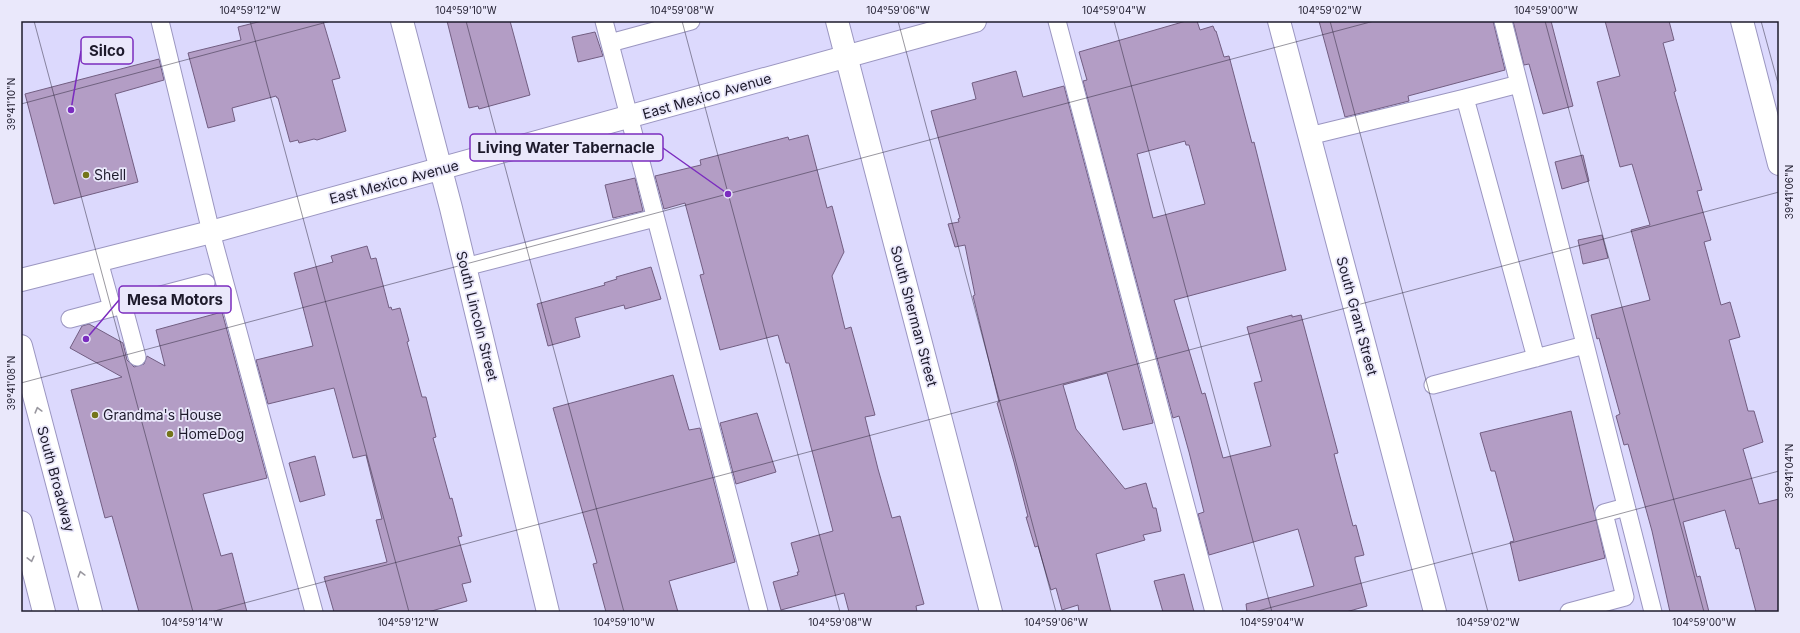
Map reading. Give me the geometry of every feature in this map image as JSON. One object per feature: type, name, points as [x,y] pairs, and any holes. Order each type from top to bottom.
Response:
[{"type":"street","name":"South Lincoln Street","points":[[402,21],[441,169],[548,612]]},
{"type":"street","name":"South Sherman Street","points":[[837,21],[991,612]]},
{"type":"street","name":"East Mexico Avenue","points":[[21,280],[211,232],[630,118],[845,56],[975,21]]},
{"type":"street","name":"South Grant Street","points":[[1279,21],[1436,612]]},
{"type":"street","points":[[1742,21],[1779,164]]},
{"type":"street","name":"South Broadway","points":[[21,346],[91,612]]},
{"type":"street","points":[[21,522],[44,612]]},
{"type":"lane","points":[[160,21],[211,232],[314,612]]},
{"type":"lane","points":[[604,21],[758,612]]},
{"type":"lane","points":[[610,43],[691,21]]},
{"type":"lane","points":[[1057,21],[1214,612]]},
{"type":"lane","points":[[1502,21],[1653,612]]},
{"type":"lane","points":[[1310,136],[1519,84]]},
{"type":"lane","points":[[1465,98],[1536,358]]},
{"type":"lane","points":[[465,267],[655,218]]},
{"type":"lane","points":[[99,261],[137,357]]},
{"type":"lane","points":[[70,319],[206,283]]},
{"type":"lane","points":[[1433,385],[1585,345]]},
{"type":"lane","points":[[1569,612],[1625,597],[1604,513],[1626,507]]},
{"type":"building","points":[[262,21],[323,21],[340,78],[332,80],[346,131],[317,140],[314,139],[299,143],[298,140],[290,142],[278,98],[276,96],[232,108],[235,121],[208,128],[188,53],[241,40],[238,27]]},
{"type":"building","points":[[447,21],[510,21],[530,95],[479,109],[478,106],[469,108]]},
{"type":"building","points":[[1186,21],[1197,21],[1200,30],[1213,26],[1224,57],[1229,56],[1252,143],[1254,142],[1286,270],[1174,300],[1202,394],[1205,393],[1223,458],[1271,446],[1254,383],[1262,381],[1247,327],[1292,315],[1292,317],[1301,315],[1338,453],[1334,454],[1353,526],[1356,525],[1364,555],[1355,557],[1355,560],[1367,606],[1346,612],[1247,612],[1246,604],[1314,586],[1298,529],[1209,555],[1198,514],[1204,512],[1189,452],[1179,416],[1173,418],[1083,81],[1087,80],[1079,52]],"holes":[[[1185,141],[1186,145],[1189,145],[1205,204],[1153,218],[1137,154]]]},
{"type":"building","points":[[1319,21],[1493,21],[1505,70],[1408,96],[1409,101],[1345,117]]},
{"type":"building","points":[[1513,21],[1551,21],[1573,106],[1543,114],[1529,64],[1524,65]]},
{"type":"building","points":[[1605,21],[1669,21],[1674,40],[1663,43],[1676,91],[1674,92],[1702,190],[1697,191],[1711,240],[1704,242],[1721,305],[1730,302],[1740,337],[1729,340],[1748,411],[1754,411],[1763,442],[1743,449],[1759,504],[1779,499],[1779,612],[1756,612],[1739,548],[1736,549],[1725,510],[1683,522],[1697,577],[1700,576],[1709,612],[1670,612],[1652,531],[1628,444],[1624,445],[1616,416],[1620,414],[1599,338],[1597,339],[1591,315],[1650,300],[1631,230],[1650,225],[1632,164],[1620,167],[1597,82],[1620,76]]},
{"type":"building","points":[[595,32],[603,56],[578,62],[572,37]]},
{"type":"building","points":[[159,59],[164,80],[115,94],[138,182],[54,204],[25,94]]},
{"type":"building","points":[[1016,71],[1023,97],[1064,86],[1153,423],[1123,430],[1107,373],[1063,385],[1076,429],[1125,489],[1146,483],[1153,508],[1156,508],[1161,531],[1143,535],[1145,540],[1096,554],[1111,612],[1079,612],[1078,605],[1062,610],[1056,588],[1051,590],[1038,546],[1035,547],[1026,517],[1028,517],[997,403],[999,402],[973,296],[975,295],[965,245],[955,247],[948,224],[959,222],[958,219],[960,218],[931,111],[976,99],[972,83]]},
{"type":"building","points":[[808,135],[827,208],[832,206],[844,252],[832,276],[845,329],[851,327],[875,415],[865,417],[878,469],[892,518],[900,516],[924,604],[916,606],[917,612],[849,612],[844,593],[781,610],[773,582],[798,575],[797,572],[799,572],[791,543],[833,531],[789,363],[786,363],[778,335],[720,350],[700,275],[704,274],[685,203],[664,209],[655,176],[701,165],[700,160],[788,137],[789,140]]},
{"type":"building","points":[[1583,155],[1589,181],[1562,189],[1555,162]]},
{"type":"building","points":[[635,178],[643,211],[613,218],[605,185]]},
{"type":"building","points":[[1602,235],[1608,258],[1583,264],[1578,240]]},
{"type":"building","points":[[367,246],[371,259],[376,258],[389,308],[391,307],[392,310],[400,308],[409,341],[407,342],[422,397],[426,397],[436,437],[433,438],[450,499],[452,498],[462,536],[458,537],[471,582],[462,584],[467,601],[428,612],[334,612],[324,577],[387,562],[376,520],[382,519],[366,455],[353,458],[334,388],[268,404],[256,360],[313,346],[294,273],[333,262],[331,256]]},
{"type":"building","points":[[651,267],[661,299],[625,309],[624,305],[575,318],[580,337],[548,346],[537,304],[605,285],[604,283],[617,279],[616,277]]},
{"type":"building","points":[[222,312],[267,478],[203,494],[221,556],[232,553],[247,612],[139,612],[112,516],[105,518],[71,390],[122,377],[70,348],[82,326],[89,324],[123,343],[127,360],[134,367],[144,364],[147,356],[165,366],[156,330]]},
{"type":"building","points":[[673,375],[689,430],[700,428],[735,562],[669,581],[678,612],[606,612],[593,564],[597,563],[553,408]]},
{"type":"building","points":[[1571,411],[1605,558],[1519,581],[1510,542],[1514,541],[1495,471],[1491,471],[1480,433]]},
{"type":"building","points":[[757,413],[776,472],[736,484],[720,423]]},
{"type":"building","points":[[315,456],[325,495],[300,502],[289,463]]},
{"type":"building","points":[[1184,574],[1194,612],[1163,612],[1154,581]]},
{"type":"place","name":"Silco","points":[[71,110]]},
{"type":"place","name":"Shell","points":[[86,175]]},
{"type":"place","name":"Living Water Tabernacle","points":[[728,194]]},
{"type":"place","name":"Mesa Motors","points":[[86,339]]},
{"type":"place","name":"Grandma's House","points":[[95,415]]},
{"type":"place","name":"HomeDog","points":[[170,434]]}]
